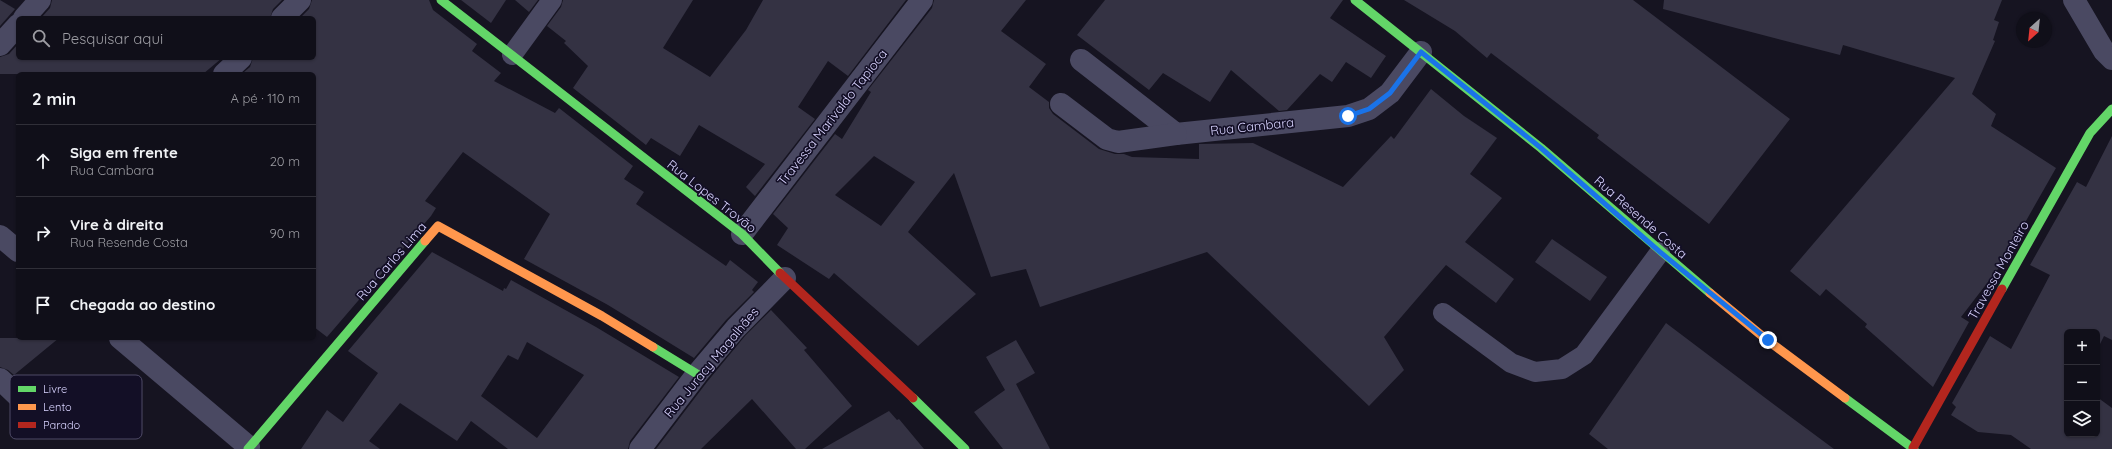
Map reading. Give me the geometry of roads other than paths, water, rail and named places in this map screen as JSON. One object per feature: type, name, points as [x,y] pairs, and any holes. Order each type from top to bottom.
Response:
[{"type":"street","points":[[26,16],[40,0]]},
{"type":"street","points":[[284,16],[300,0]]},
{"type":"street","name":"Rua Lopes Trovão","points":[[441,0],[742,234],[785,278],[883,368],[965,449]]},
{"type":"street","name":"Travessa Marivaldo Tapioca","points":[[742,234],[922,0]]},
{"type":"street","name":"Rua Resende Costa","points":[[1355,0],[1541,148],[1660,252],[1768,340],[1913,449]]},
{"type":"street","points":[[2074,0],[2104,51],[2112,59]]},
{"type":"street","points":[[0,45],[16,27]]},
{"type":"street","name":"Rua Cambara","points":[[1061,104],[1107,139],[1118,142],[1176,134],[1348,116],[1369,109],[1390,93],[1421,52]]},
{"type":"street","points":[[226,72],[239,60]]},
{"type":"street","points":[[1081,60],[1176,134]]},
{"type":"street","name":"Travessa Monteiro","points":[[1913,449],[2090,133],[2102,118],[2112,109]]},
{"type":"street","name":"Rua Carlos Lima","points":[[248,448],[438,226],[602,316],[697,374]]},
{"type":"street","points":[[0,236],[16,249]]},
{"type":"street","name":"Rua Juracy Magalhães","points":[[640,449],[697,374],[736,328],[785,278]]},
{"type":"street","points":[[122,340],[248,448]]},
{"type":"street","points":[[0,380],[10,389]]},
{"type":"lane","points":[[512,55],[552,0]]},
{"type":"lane","points":[[1443,313],[1511,363],[1535,372],[1562,369],[1584,355],[1660,252]]}]
